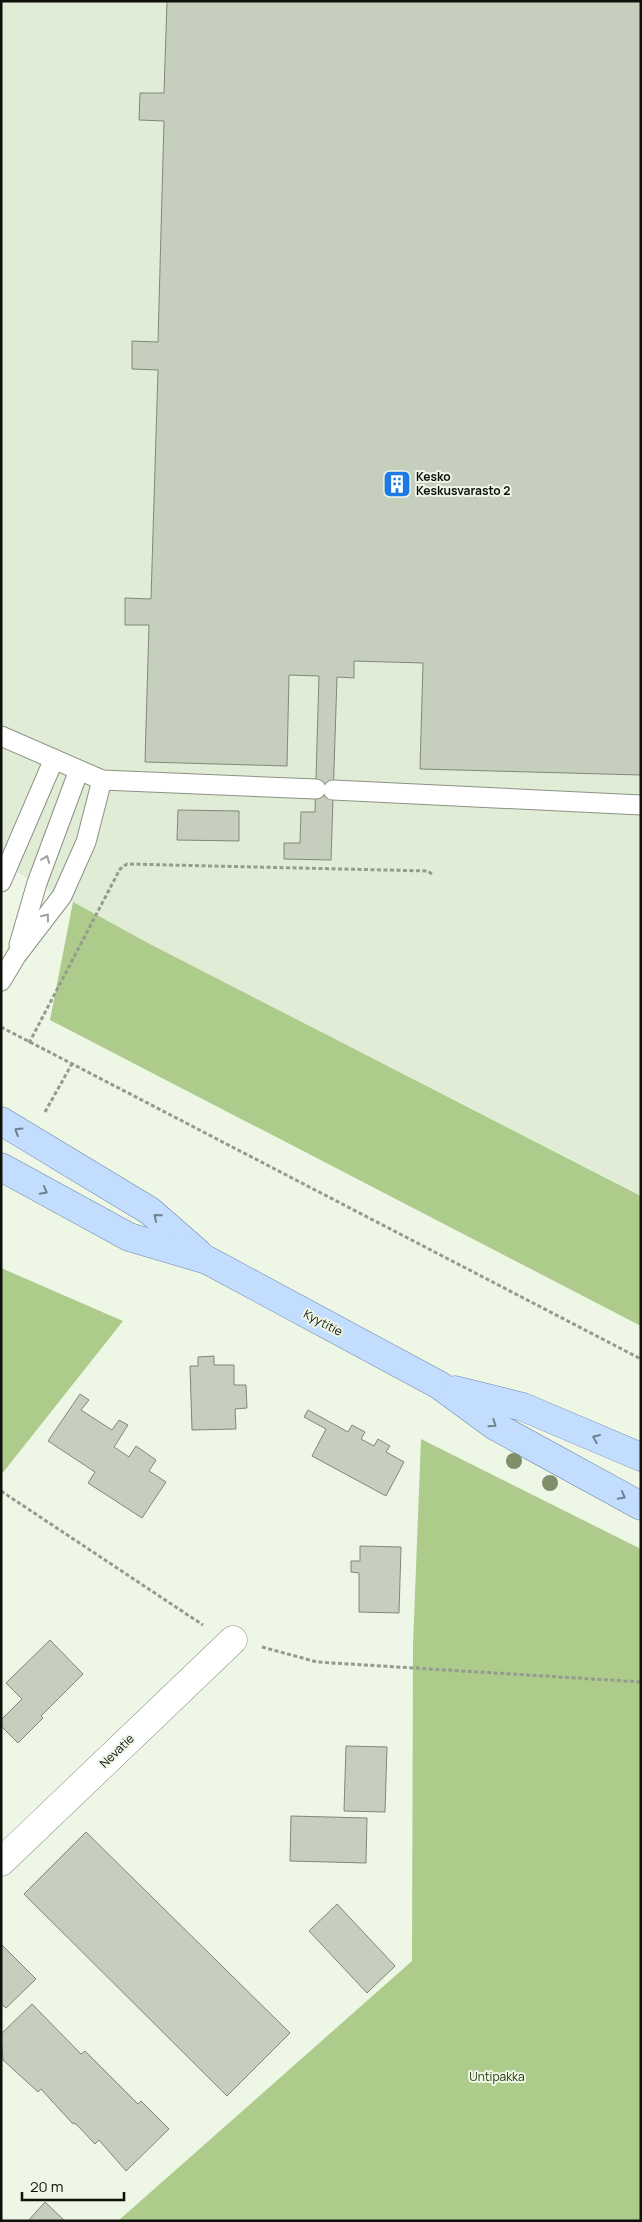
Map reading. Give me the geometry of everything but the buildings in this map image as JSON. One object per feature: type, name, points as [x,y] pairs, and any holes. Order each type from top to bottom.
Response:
[{"type":"main road","name":"Kyytitie","points":[[1,1121],[150,1211],[207,1260]]},
{"type":"main road","name":"Kyytitie","points":[[1,1167],[129,1237],[207,1260],[439,1386],[495,1426],[641,1506]]},
{"type":"main road","name":"Kyytitie","points":[[439,1386],[523,1407],[641,1457]]},
{"type":"street","name":"Nevatie","points":[[1,1862],[233,1640]]},
{"type":"lane","points":[[1,736],[102,780],[641,805]]},
{"type":"lane","points":[[1,882],[54,759]]},
{"type":"lane","points":[[16,956],[37,883],[80,770]]},
{"type":"lane","points":[[1,981],[16,956],[62,896],[86,842],[102,780]]},
{"type":"path","points":[[29,1043],[120,869],[127,864],[428,870],[433,875]]},
{"type":"path","points":[[1,1027],[29,1043],[73,1062],[641,1359]]},
{"type":"path","points":[[1,1491],[192,1620],[233,1640],[317,1662],[641,1682]]},
{"type":"shaded area","points":[[1,1],[641,1],[641,1195],[148,943],[1,864]]},
{"type":"green space","points":[[73,902],[148,943],[641,1196],[641,1326],[50,1020]]},
{"type":"green space","points":[[1,1268],[123,1321],[1,1475]]},
{"type":"green space","name":"Untipakka","points":[[421,1439],[641,1549],[641,2221],[118,2221],[412,1961],[413,1645]]},
{"type":"place","name":"Kesko Keskusvarasto 2","points":[[397,484]]}]
